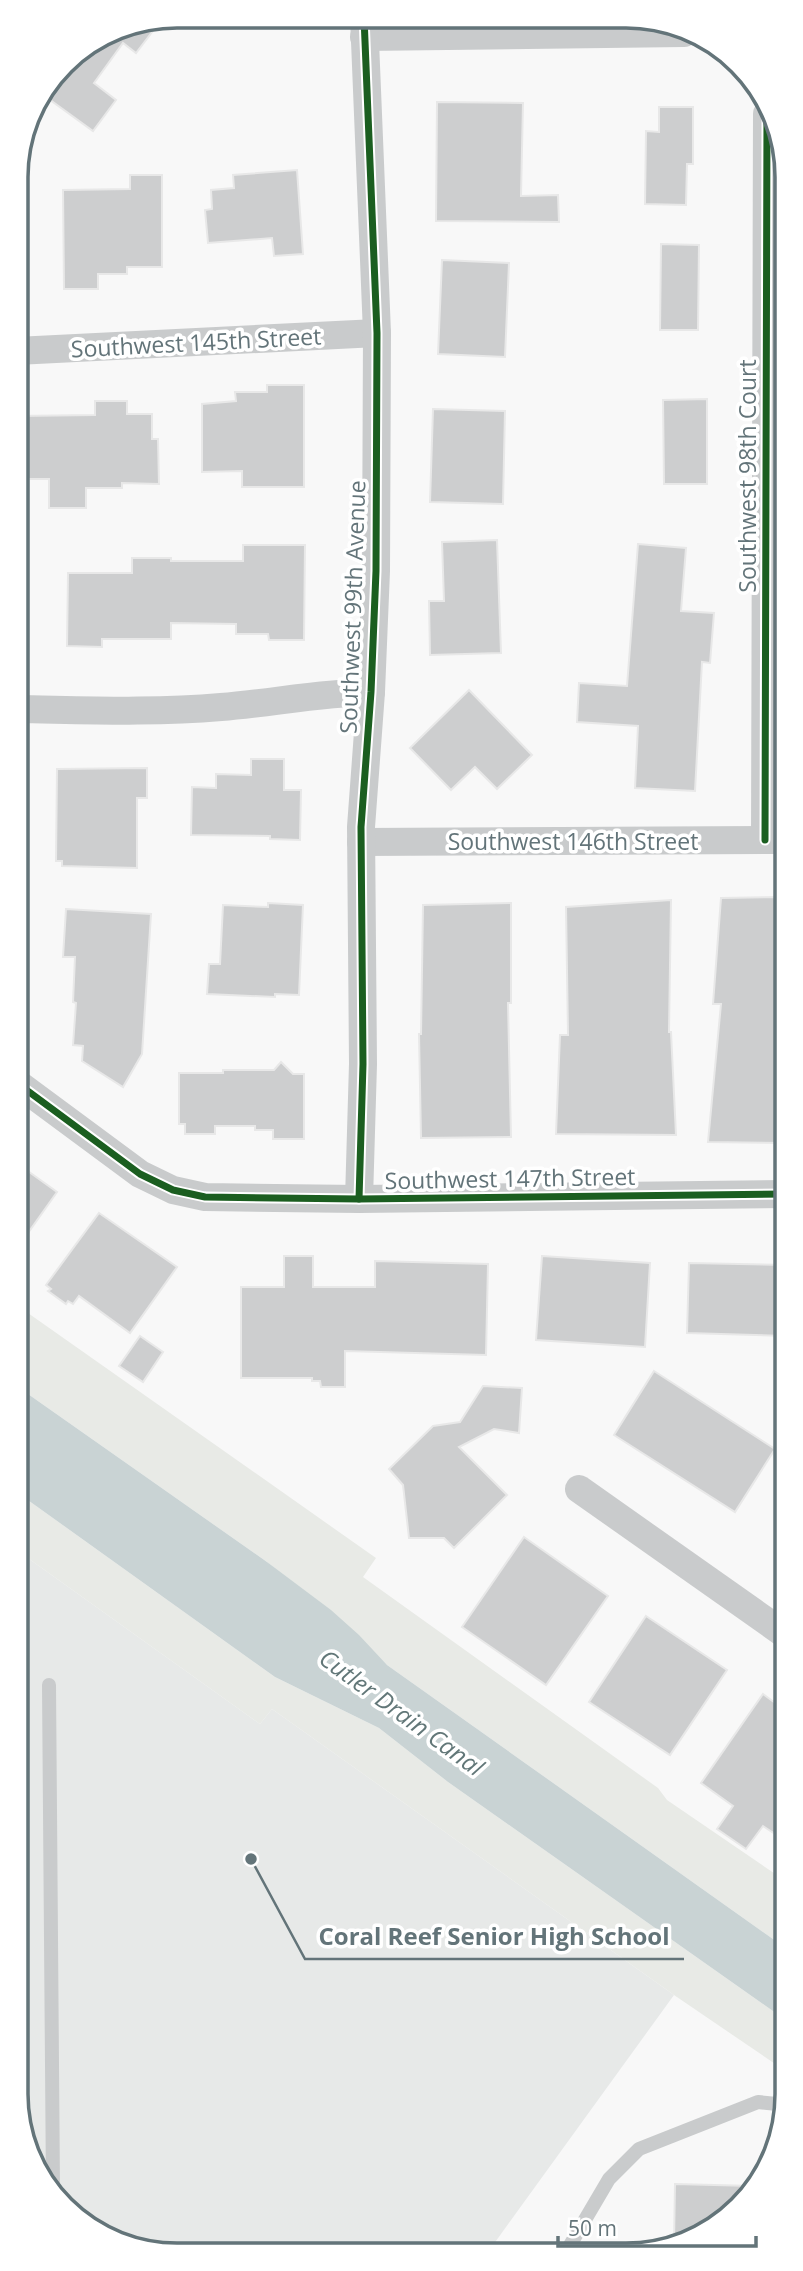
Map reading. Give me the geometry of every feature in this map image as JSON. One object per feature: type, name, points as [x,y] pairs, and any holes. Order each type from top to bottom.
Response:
[{"type":"street","name":"Southwest 99th Avenue","points":[[359,1199],[363,1064],[361,842],[376,571],[377,333],[364,28]]},
{"type":"street","points":[[417,28],[662,33]]},
{"type":"street","name":"Southwest 98th Court","points":[[767,130],[775,839]]},
{"type":"street","name":"Southwest 145th Street","points":[[28,350],[377,333]]},
{"type":"street","points":[[28,709],[169,710],[224,707],[324,693],[371,692]]},
{"type":"street","name":"Southwest 146th Street","points":[[361,842],[775,839]]},
{"type":"street","name":"Southwest 147th Street","points":[[28,1090],[140,1174],[173,1190],[223,1198],[775,1194]]},
{"type":"street","points":[[579,1489],[775,1627]]},
{"type":"lane","points":[[49,1685],[53,2176]]},
{"type":"lane","points":[[571,2243],[609,2179],[639,2149],[758,2102],[775,2104]]},
{"type":"shaded area","points":[[28,1313],[376,1558],[363,1577],[658,1788],[667,1800],[775,1874],[775,1940],[387,1665],[267,1562],[28,1394]]},
{"type":"shaded area","points":[[28,1500],[275,1677],[379,1728],[448,1782],[775,2013],[775,2064],[272,1709],[260,1724],[28,1558]]},
{"type":"shaded area","points":[[28,1558],[260,1724],[272,1709],[674,1995],[495,2243],[158,2242],[129,2235],[94,2218],[59,2185],[48,2168],[33,2132],[28,2103]]},
{"type":"water","name":"Cutler Drain Canal","points":[[28,1394],[331,1610],[387,1665],[775,1940],[775,2013],[448,1782],[379,1728],[275,1677],[28,1500]]},
{"type":"building","points":[[153,30],[136,53],[123,43],[94,83],[116,100],[93,131],[50,100],[59,86],[86,59],[120,39]]},
{"type":"building","points":[[437,102],[523,103],[521,196],[558,195],[559,222],[436,221]]},
{"type":"building","points":[[659,107],[693,107],[693,164],[687,164],[686,205],[645,204],[646,131],[659,132]]},
{"type":"building","points":[[297,170],[303,254],[274,256],[272,238],[208,243],[205,210],[212,209],[211,190],[234,188],[233,175]]},
{"type":"building","points":[[130,175],[162,175],[162,267],[127,267],[127,274],[98,274],[98,289],[64,289],[63,190],[130,189]]},
{"type":"building","points":[[661,244],[699,245],[698,330],[660,330]]},
{"type":"building","points":[[442,260],[509,263],[505,357],[438,354]]},
{"type":"building","points":[[267,385],[304,385],[304,487],[242,487],[242,471],[202,472],[202,404],[236,401],[235,392],[267,392]]},
{"type":"building","points":[[707,399],[707,484],[664,484],[663,400]]},
{"type":"building","points":[[95,401],[127,401],[127,414],[152,414],[152,439],[158,439],[159,484],[122,483],[122,488],[86,488],[86,508],[49,508],[49,479],[28,479],[28,416],[95,415]]},
{"type":"building","points":[[433,409],[505,411],[503,504],[430,502]]},
{"type":"building","points":[[497,540],[501,653],[430,655],[429,601],[444,601],[442,542]]},
{"type":"building","points":[[638,544],[686,548],[681,611],[714,613],[710,663],[702,662],[695,791],[635,788],[638,726],[577,722],[579,683],[627,686]]},
{"type":"building","points":[[243,545],[305,545],[304,640],[269,640],[268,634],[236,634],[236,624],[171,623],[171,639],[102,639],[102,647],[67,646],[68,573],[132,573],[132,558],[243,561]]},
{"type":"building","points":[[469,690],[532,755],[497,789],[475,767],[451,790],[410,748]]},
{"type":"building","points":[[251,759],[284,759],[284,790],[301,790],[300,840],[270,839],[270,836],[191,835],[192,787],[216,788],[216,774],[251,775]]},
{"type":"building","points":[[147,768],[147,798],[137,798],[137,868],[62,866],[62,861],[56,861],[57,769]]},
{"type":"building","points":[[775,897],[775,1143],[708,1142],[721,1004],[713,1004],[721,898]]},
{"type":"building","points":[[671,900],[669,1032],[676,1135],[556,1134],[560,1035],[568,1035],[566,907]]},
{"type":"building","points":[[268,903],[303,905],[299,995],[275,994],[275,997],[207,994],[209,964],[220,964],[223,905],[268,907]]},
{"type":"building","points":[[511,903],[511,1003],[508,1003],[511,1137],[421,1138],[419,1034],[423,905]]},
{"type":"building","points":[[66,909],[151,914],[142,1054],[123,1087],[82,1061],[83,1046],[73,1045],[75,957],[63,957]]},
{"type":"building","points":[[281,1062],[293,1074],[304,1074],[304,1139],[273,1139],[273,1130],[255,1130],[255,1126],[215,1126],[215,1134],[185,1134],[185,1124],[179,1124],[179,1073],[274,1070]]},
{"type":"building","points":[[28,1171],[57,1192],[28,1233]]},
{"type":"building","points":[[99,1213],[177,1267],[130,1333],[79,1296],[73,1304],[68,1301],[66,1304],[48,1291],[51,1289],[46,1285]]},
{"type":"building","points":[[284,1256],[313,1256],[313,1287],[375,1287],[375,1261],[488,1264],[486,1355],[345,1351],[345,1387],[321,1387],[320,1381],[312,1381],[312,1378],[241,1378],[241,1287],[284,1287]]},
{"type":"building","points":[[542,1256],[650,1263],[645,1347],[536,1340]]},
{"type":"building","points":[[689,1263],[775,1265],[775,1336],[687,1333]]},
{"type":"building","points":[[140,1336],[163,1352],[143,1382],[119,1366]]},
{"type":"building","points":[[654,1371],[775,1449],[735,1512],[614,1435]]},
{"type":"building","points":[[483,1386],[522,1388],[519,1433],[494,1429],[459,1447],[507,1495],[454,1548],[444,1538],[409,1538],[403,1485],[389,1469],[433,1426],[460,1422]]},
{"type":"building","points":[[524,1537],[608,1596],[546,1685],[462,1627]]},
{"type":"building","points":[[646,1616],[727,1670],[670,1755],[589,1702]]},
{"type":"building","points":[[763,1694],[775,1703],[775,1834],[763,1826],[746,1849],[717,1829],[733,1806],[701,1783]]},
{"type":"building","points":[[675,2184],[743,2186],[709,2218],[674,2235]]},
{"type":"cycle path","points":[[359,1199],[363,1064],[361,827],[376,571],[377,333],[364,28]]},
{"type":"cycle path","points":[[765,840],[767,129]]},
{"type":"cycle path","points":[[28,1091],[140,1174],[173,1190],[205,1197],[359,1199],[775,1194]]},
{"type":"place","name":"Coral Reef Senior High School","points":[[251,1859]]}]
